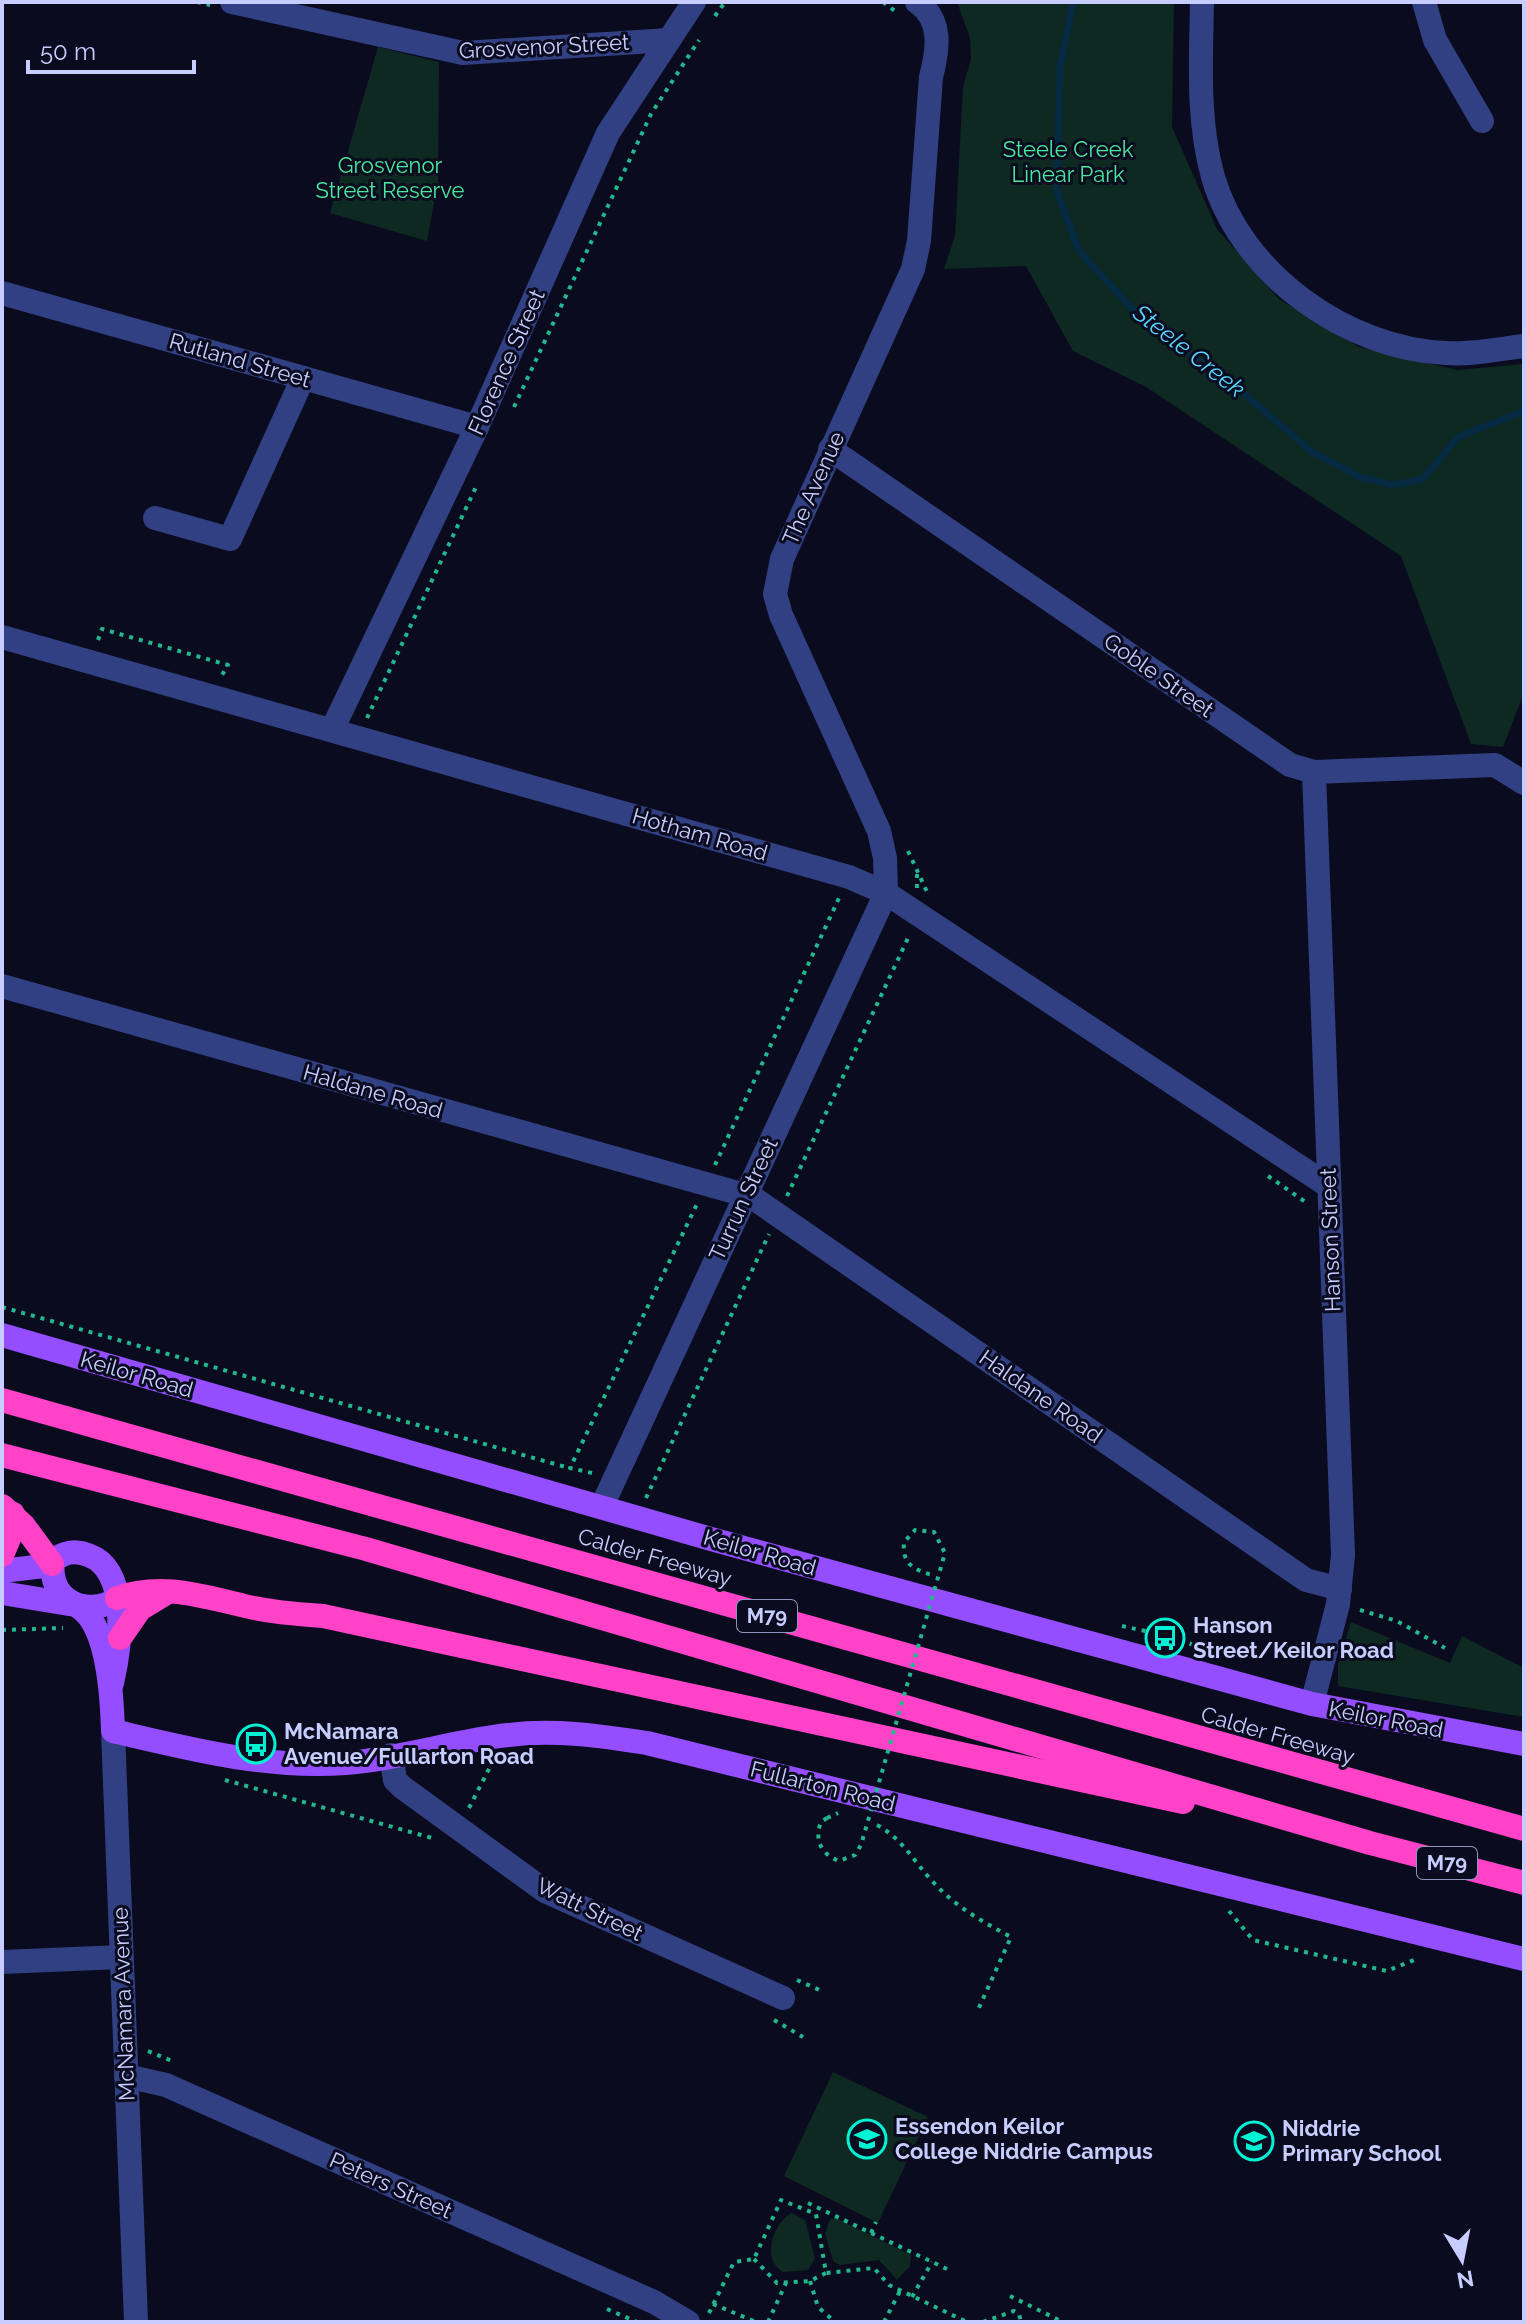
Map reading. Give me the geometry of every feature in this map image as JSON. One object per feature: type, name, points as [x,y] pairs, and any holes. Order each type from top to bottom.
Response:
[{"type":"highway","name":"Calder Freeway","points":[[5,1400],[1524,1829]]},
{"type":"highway","name":"M79","points":[[2,1455],[366,1549],[1370,1843],[1524,1883]]},
{"type":"highway","points":[[2,1555],[9,1540],[8,1510]]},
{"type":"highway","points":[[8,1510],[52,1565]]},
{"type":"highway","points":[[117,1599],[143,1591],[175,1590],[243,1606],[323,1616],[1370,1843]]},
{"type":"highway","points":[[120,1638],[144,1605],[175,1590]]},
{"type":"main road","name":"Keilor Road","points":[[2,1335],[605,1499],[1312,1704],[1524,1744]]},
{"type":"main road","points":[[2,1593],[77,1613],[99,1608],[117,1599],[112,1576],[96,1558],[69,1553],[56,1558],[52,1565],[58,1588],[77,1613]]},
{"type":"main road","points":[[2,1571],[52,1565]]},
{"type":"main road","name":"McNamara Avenue","points":[[111,1685],[120,1638],[117,1599]]},
{"type":"main road","name":"McNamara Avenue","points":[[77,1613],[92,1618],[98,1630],[111,1685],[113,1731]]},
{"type":"main road","name":"Fullarton Road","points":[[113,1731],[256,1761],[348,1763],[488,1737],[542,1733],[574,1733],[647,1743],[1524,1959]]},
{"type":"street","name":"Florence Street","points":[[332,730],[477,427],[608,133],[694,2]]},
{"type":"street","points":[[1202,2],[1201,106],[1214,178],[1241,235],[1293,294],[1347,329],[1394,345],[1446,354],[1524,346]]},
{"type":"street","points":[[1424,2],[1435,40],[1482,121]]},
{"type":"street","name":"Grosvenor Street","points":[[222,4],[463,53],[669,40]]},
{"type":"street","name":"The Avenue","points":[[886,893],[885,858],[879,831],[781,615],[775,594],[782,559],[913,269],[919,241],[931,77],[938,51],[937,29],[907,7]]},
{"type":"street","name":"Rutland Street","points":[[2,293],[477,427]]},
{"type":"street","points":[[155,518],[230,539],[303,378]]},
{"type":"street","name":"Goble Street","points":[[830,449],[1290,765],[1314,772],[1495,765],[1524,783]]},
{"type":"street","name":"Hotham Road","points":[[2,637],[849,877],[886,893],[1327,1185]]},
{"type":"street","name":"Hanson Street","points":[[1312,1704],[1339,1596],[1343,1555],[1314,772]]},
{"type":"street","name":"Turrun Street","points":[[605,1499],[886,893]]},
{"type":"street","name":"Haldane Road","points":[[2,986],[745,1194],[1306,1580],[1339,1596]]},
{"type":"street","name":"McNamara Avenue","points":[[113,1731],[136,2322]]},
{"type":"street","name":"Watt Street","points":[[391,1755],[395,1780],[402,1787],[545,1891],[782,1998]]},
{"type":"street","points":[[2,1962],[121,1957]]},
{"type":"street","name":"Peters Street","points":[[126,2076],[166,2085],[654,2302],[688,2322]]},
{"type":"path","points":[[197,2],[222,4]]},
{"type":"path","points":[[710,23],[725,2]]},
{"type":"path","points":[[883,2],[907,7]]},
{"type":"path","points":[[513,408],[651,114],[702,36]]},
{"type":"path","points":[[366,720],[480,480]]},
{"type":"path","points":[[570,1468],[699,1201],[708,1199],[718,1172],[715,1164],[849,877]]},
{"type":"path","points":[[643,1506],[771,1230]]},
{"type":"path","points":[[2,1307],[592,1473],[605,1499]]},
{"type":"path","points":[[827,1818],[821,1822],[817,1837],[824,1853],[839,1861],[855,1855],[861,1845],[945,1553],[934,1532],[915,1530],[904,1542],[905,1558],[914,1570],[932,1575]]},
{"type":"path","points":[[1339,1596],[1397,1621],[1445,1648]]},
{"type":"path","points":[[2,1630],[77,1613]]},
{"type":"path","points":[[479,1818],[469,1810],[498,1753]]},
{"type":"path","points":[[214,1777],[439,1840]]},
{"type":"path","points":[[863,1810],[873,1813]]},
{"type":"path","points":[[861,1817],[900,1839],[935,1885],[964,1911],[1011,1937],[977,2012]]},
{"type":"path","points":[[1222,1906],[1253,1940],[1387,1971],[1426,1956]]},
{"type":"path","points":[[803,2037],[782,1998],[824,1992]]},
{"type":"path","points":[[754,2259],[781,2200],[816,2214],[826,2273]]},
{"type":"path","points":[[808,2203],[947,2269]]},
{"type":"path","points":[[871,2233],[876,2222]]},
{"type":"path","points":[[754,2259],[777,2283],[810,2281],[826,2273],[874,2268],[889,2285],[967,2322]]},
{"type":"path","points":[[704,2322],[734,2262],[754,2259]]},
{"type":"path","points":[[912,2297],[932,2262]]},
{"type":"path","points":[[810,2281],[818,2307],[835,2322]]},
{"type":"path","points":[[768,2322],[786,2283]]},
{"type":"path","points":[[884,2322],[900,2291]]},
{"type":"path","points":[[1010,2296],[1063,2322]]},
{"type":"path","points":[[713,2304],[756,2322]]},
{"type":"path","points":[[983,2322],[1014,2311],[1021,2322]]},
{"type":"green space","name":"Steele Creek Linear Park","points":[[957,2],[1174,2],[1172,127],[1217,229],[1279,299],[1359,347],[1457,370],[1524,364],[1524,693],[1503,747],[1471,744],[1401,556],[1146,387],[1073,351],[1026,266],[944,269],[955,236],[963,87],[971,59],[970,38]]},
{"type":"green space","name":"Grosvenor Street Reserve","points":[[378,47],[439,62],[438,181],[427,241],[330,213]]},
{"type":"green space","points":[[1351,1622],[1450,1663],[1462,1636],[1524,1668],[1524,1717],[1338,1686],[1338,1664]]},
{"type":"green space","points":[[833,2072],[928,2117],[878,2223],[784,2176]]},
{"type":"green space","points":[[791,2213],[805,2220],[815,2258],[808,2270],[783,2272],[772,2259],[772,2242],[784,2218]]},
{"type":"green space","points":[[836,2218],[911,2255],[910,2266],[897,2280],[879,2260],[840,2265],[833,2261],[825,2234],[830,2219]]},
{"type":"waterway","name":"Steele Creek","points":[[1073,2],[1060,67],[1057,192],[1079,251],[1140,317],[1242,392],[1312,452],[1360,477],[1393,485],[1423,479],[1458,437],[1524,411]]},
{"type":"place","name":"Hanson Street/Keilor Road","points":[[1165,1638]]},
{"type":"place","name":"McNamara Avenue/Fullarton Road","points":[[256,1744]]},
{"type":"place","name":"Essendon Keilor College Niddrie Campus","points":[[867,2139]]},
{"type":"place","name":"Niddrie Primary School","points":[[1254,2141]]}]
